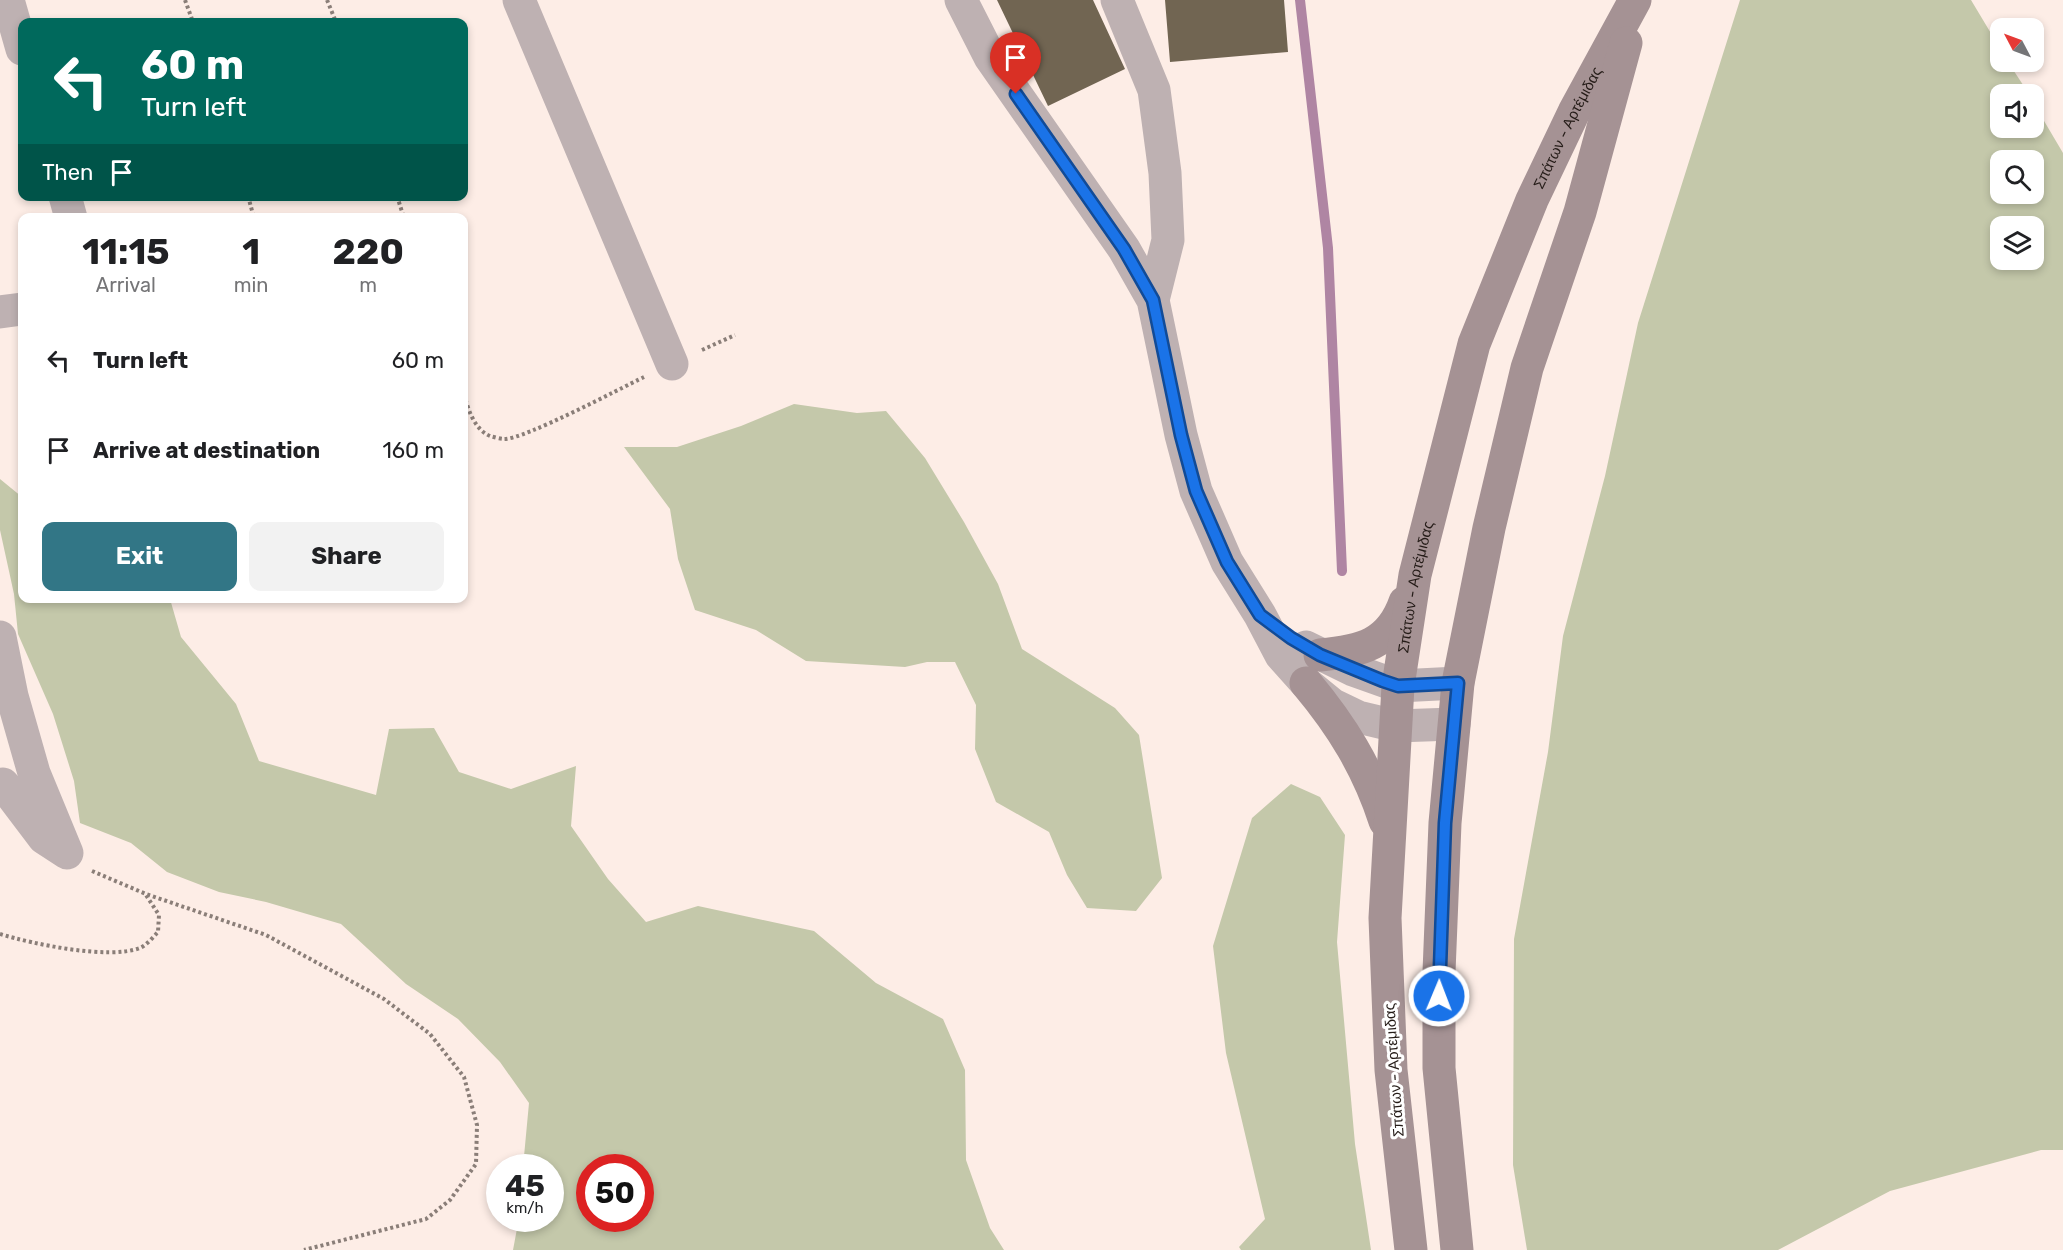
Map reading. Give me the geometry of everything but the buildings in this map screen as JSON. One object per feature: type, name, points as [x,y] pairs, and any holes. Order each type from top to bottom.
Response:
[{"type":"main road","name":"Σπάτων - Αρτέμιδας","points":[[1410,1250],[1391,1070],[1385,918],[1398,686],[1415,575],[1474,344],[1532,200],[1575,112],[1637,0]]},
{"type":"main road","name":"Σπάτων - Αρτέμιδας","points":[[1457,1250],[1439,1068],[1439,1032],[1445,823],[1458,683],[1489,528],[1527,368],[1580,212],[1637,0]]},
{"type":"main road","points":[[1389,833],[1375,791],[1357,752],[1334,716],[1313,669],[1355,652],[1386,636],[1401,613],[1415,575]]},
{"type":"street","points":[[8,0],[18,35]]},
{"type":"street","points":[[519,0],[672,364]]},
{"type":"street","points":[[961,0],[990,57],[1124,249],[1153,300],[1181,435],[1196,491],[1227,562],[1260,615],[1291,638],[1313,669],[1333,705],[1358,717],[1396,726],[1455,724]]},
{"type":"street","points":[[1117,0],[1154,90],[1165,173],[1168,240],[1153,300]]},
{"type":"street","points":[[0,312],[18,310]]},
{"type":"street","points":[[0,637],[12,696],[34,773],[67,853]]},
{"type":"street","points":[[1313,669],[1398,686],[1458,683]]},
{"type":"street","points":[[3,784],[44,838],[67,853]]},
{"type":"path","points":[[185,0],[192,18]]},
{"type":"path","points":[[327,0],[334,18]]},
{"type":"path","points":[[468,407],[478,426],[488,435],[505,439],[538,427],[735,335]]},
{"type":"path","points":[[67,853],[96,873],[146,894],[267,935],[384,999],[430,1034],[464,1077],[477,1125],[476,1164],[450,1200],[426,1219],[304,1250]]},
{"type":"path","points":[[0,934],[31,944],[117,953],[142,947],[158,932],[159,915],[146,894]]},
{"type":"green space","points":[[1740,0],[1971,0],[1990,32],[1990,72],[2015,72],[2022,84],[1990,84],[1990,138],[2044,138],[2044,121],[2063,153],[2063,1150],[2041,1150],[1890,1191],[1778,1250],[1527,1250],[1513,1165],[1514,939],[1548,752],[1563,636],[1605,476],[1638,323]]},
{"type":"green space","points":[[794,404],[857,413],[886,411],[925,458],[964,522],[998,584],[1022,649],[1115,708],[1139,735],[1162,878],[1136,911],[1087,908],[1067,875],[1049,832],[996,802],[975,749],[976,705],[955,662],[927,662],[905,667],[806,661],[756,630],[695,610],[678,559],[670,509],[624,447],[677,447],[741,426]]},
{"type":"green space","points":[[0,479],[18,494],[18,603],[171,603],[181,637],[236,704],[259,761],[376,795],[389,729],[434,728],[459,772],[511,789],[576,766],[571,826],[608,879],[646,922],[698,906],[814,931],[876,983],[943,1019],[965,1070],[966,1160],[990,1228],[1004,1250],[513,1250],[516,1232],[564,1232],[564,1154],[524,1154],[529,1103],[500,1062],[458,1019],[406,984],[341,924],[266,902],[219,892],[167,872],[131,843],[80,823],[74,781],[53,714],[18,634],[14,594],[0,530]]},
{"type":"green space","points":[[1291,784],[1320,797],[1345,835],[1337,942],[1355,1144],[1371,1250],[1241,1250],[1239,1247],[1265,1219],[1226,1053],[1213,946],[1252,818]]},
{"type":"waterway","points":[[1300,0],[1328,248],[1342,571]]},
{"type":"route","points":[[1016,94],[1124,249],[1153,300],[1163,339],[1181,435],[1196,491],[1227,562],[1260,615],[1291,638],[1320,655],[1383,681],[1398,686],[1458,683],[1445,823],[1439,996]]}]
